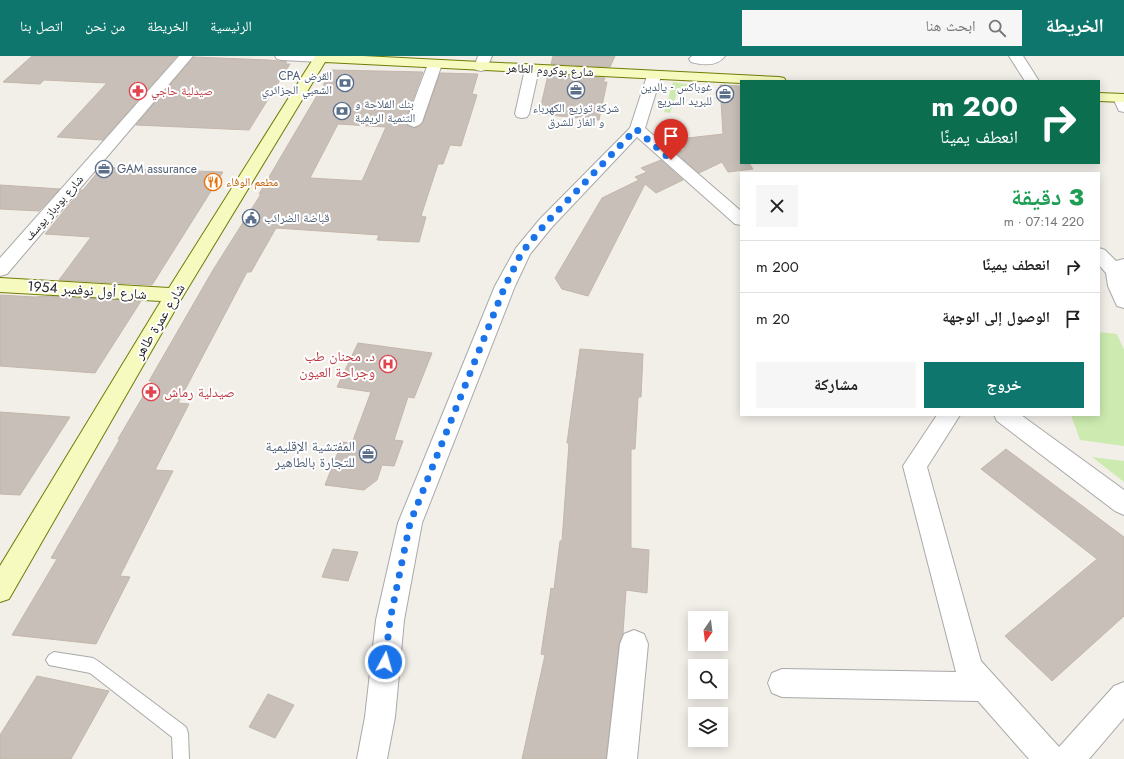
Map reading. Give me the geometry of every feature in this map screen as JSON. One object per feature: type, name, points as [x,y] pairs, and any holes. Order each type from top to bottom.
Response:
[{"type":"main road","name":"شارع بوكروم الطاهر","points":[[322,57],[435,64],[483,61],[532,69],[758,80]]},
{"type":"main road","name":"شارع عمرة طاهر","points":[[0,590],[174,295],[322,57]]},
{"type":"main road","points":[[1100,97],[1123,101]]},
{"type":"main road","name":"شارع أول نوفمبر 1954","points":[[0,285],[174,295]]},
{"type":"street","name":"شارع بودباز يوسف","points":[[0,270],[186,56]]},
{"type":"street","points":[[282,56],[322,57]]},
{"type":"street","points":[[696,77],[696,58],[712,60],[718,56]]},
{"type":"street","points":[[1016,56],[1031,80]]},
{"type":"street","points":[[414,122],[435,64]]},
{"type":"street","points":[[522,114],[532,69]]},
{"type":"street","points":[[372,759],[380,717],[390,620],[410,523],[505,286],[522,252],[546,223],[636,129],[654,76]]},
{"type":"street","points":[[636,129],[740,219]]},
{"type":"street","points":[[1100,255],[1120,268],[1114,278],[1124,301]]},
{"type":"street","points":[[948,416],[915,466],[969,669],[1050,759]]},
{"type":"street","points":[[1006,416],[1124,504]]},
{"type":"street","points":[[622,759],[634,644]]},
{"type":"street","points":[[782,683],[985,687]]},
{"type":"street","points":[[1069,759],[1124,696]]},
{"type":"street","points":[[380,717],[386,759]]},
{"type":"lane","points":[[54,660],[93,666],[180,733],[181,759]]},
{"type":"green space","points":[[673,82],[693,85],[691,89],[679,88],[670,113],[664,112]]},
{"type":"green space","points":[[1100,332],[1117,334],[1124,350],[1124,446],[1080,440],[1071,416],[1100,416]]},
{"type":"green space","points":[[1092,457],[1124,461],[1124,482]]},
{"type":"building","points":[[32,56],[177,56],[103,140],[57,137],[107,83],[44,80],[40,84],[3,82]]},
{"type":"building","points":[[553,56],[615,56],[610,67],[551,64]]},
{"type":"building","points":[[194,57],[269,60],[287,62],[285,64],[290,64],[249,130],[136,125]]},
{"type":"building","points":[[332,70],[423,72],[405,121],[408,126],[413,128],[420,126],[423,122],[440,73],[478,74],[472,94],[477,95],[461,146],[450,145],[443,164],[438,164],[421,216],[426,217],[419,242],[377,240],[379,235],[276,228],[251,272],[247,272],[178,403],[189,404],[155,470],[173,471],[120,576],[130,577],[96,644],[12,635],[57,559],[51,558],[152,381],[149,381],[213,270],[261,194],[259,194]],"holes":[[[338,124],[386,127],[362,181],[310,178]]]},
{"type":"building","points":[[548,75],[605,78],[603,82],[607,82],[599,120],[539,114]]},
{"type":"building","points":[[720,85],[740,86],[740,164],[750,164],[753,169],[728,172],[722,162],[699,173],[676,153],[685,149],[679,139],[723,134]]},
{"type":"building","points":[[661,160],[683,180],[656,193],[645,184],[588,296],[562,289],[555,278],[602,198],[639,180],[635,177],[647,172],[641,168]]},
{"type":"building","points":[[102,167],[167,171],[223,172],[152,285],[59,280],[91,237],[45,234]]},
{"type":"building","points":[[0,185],[60,189],[39,211],[0,209]]},
{"type":"building","points":[[0,295],[141,301],[95,373],[0,366]]},
{"type":"building","points":[[358,343],[432,353],[414,398],[408,397],[394,440],[403,441],[394,466],[382,465],[377,480],[364,490],[325,485],[342,442],[352,443],[371,392],[337,387]]},
{"type":"building","points":[[580,349],[643,354],[641,397],[638,397],[635,449],[631,449],[631,548],[649,550],[647,593],[626,590],[623,633],[619,644],[606,759],[522,759],[545,655],[541,654],[551,588],[554,589],[560,541],[562,541],[569,443],[567,443]]},
{"type":"building","points":[[0,412],[70,417],[20,495],[0,494]]},
{"type":"building","points":[[1006,449],[1124,537],[1124,616],[1052,681],[1005,636],[1097,559],[981,469]]},
{"type":"building","points":[[333,549],[358,552],[348,581],[322,577]]},
{"type":"building","points":[[37,676],[109,691],[71,759],[0,759],[0,735]]},
{"type":"building","points":[[268,694],[294,705],[275,738],[249,727]]},
{"type":"place","name":"CPA القرض الشعبي الجزائري","points":[[345,83]]},
{"type":"place","name":"شركة توزيع الكهرباء و الغاز للشرق","points":[[576,90]]},
{"type":"place","name":"صيدلية حاجي","points":[[138,91]]},
{"type":"place","name":"غوباكس - يالدين للبريد السريع","points":[[725,94]]},
{"type":"place","name":"بنك الفلاحة و التنمية الريفية","points":[[342,111]]},
{"type":"place","name":"GAM assurance","points":[[104,169]]},
{"type":"place","name":"مطعم الوفاء","points":[[213,182]]},
{"type":"place","name":"قباضة الضرائب","points":[[251,218]]},
{"type":"place","name":"د. محنان طب وجراحة العيون","points":[[388,364]]},
{"type":"place","name":"صيدلية رماش","points":[[151,392]]},
{"type":"place","name":"المفتشية الإقليمية للتجارة بالطاهير","points":[[368,454]]},
{"type":"route","points":[[385,662],[390,620],[410,523],[505,286],[522,252],[546,223],[636,129],[671,160]]}]
